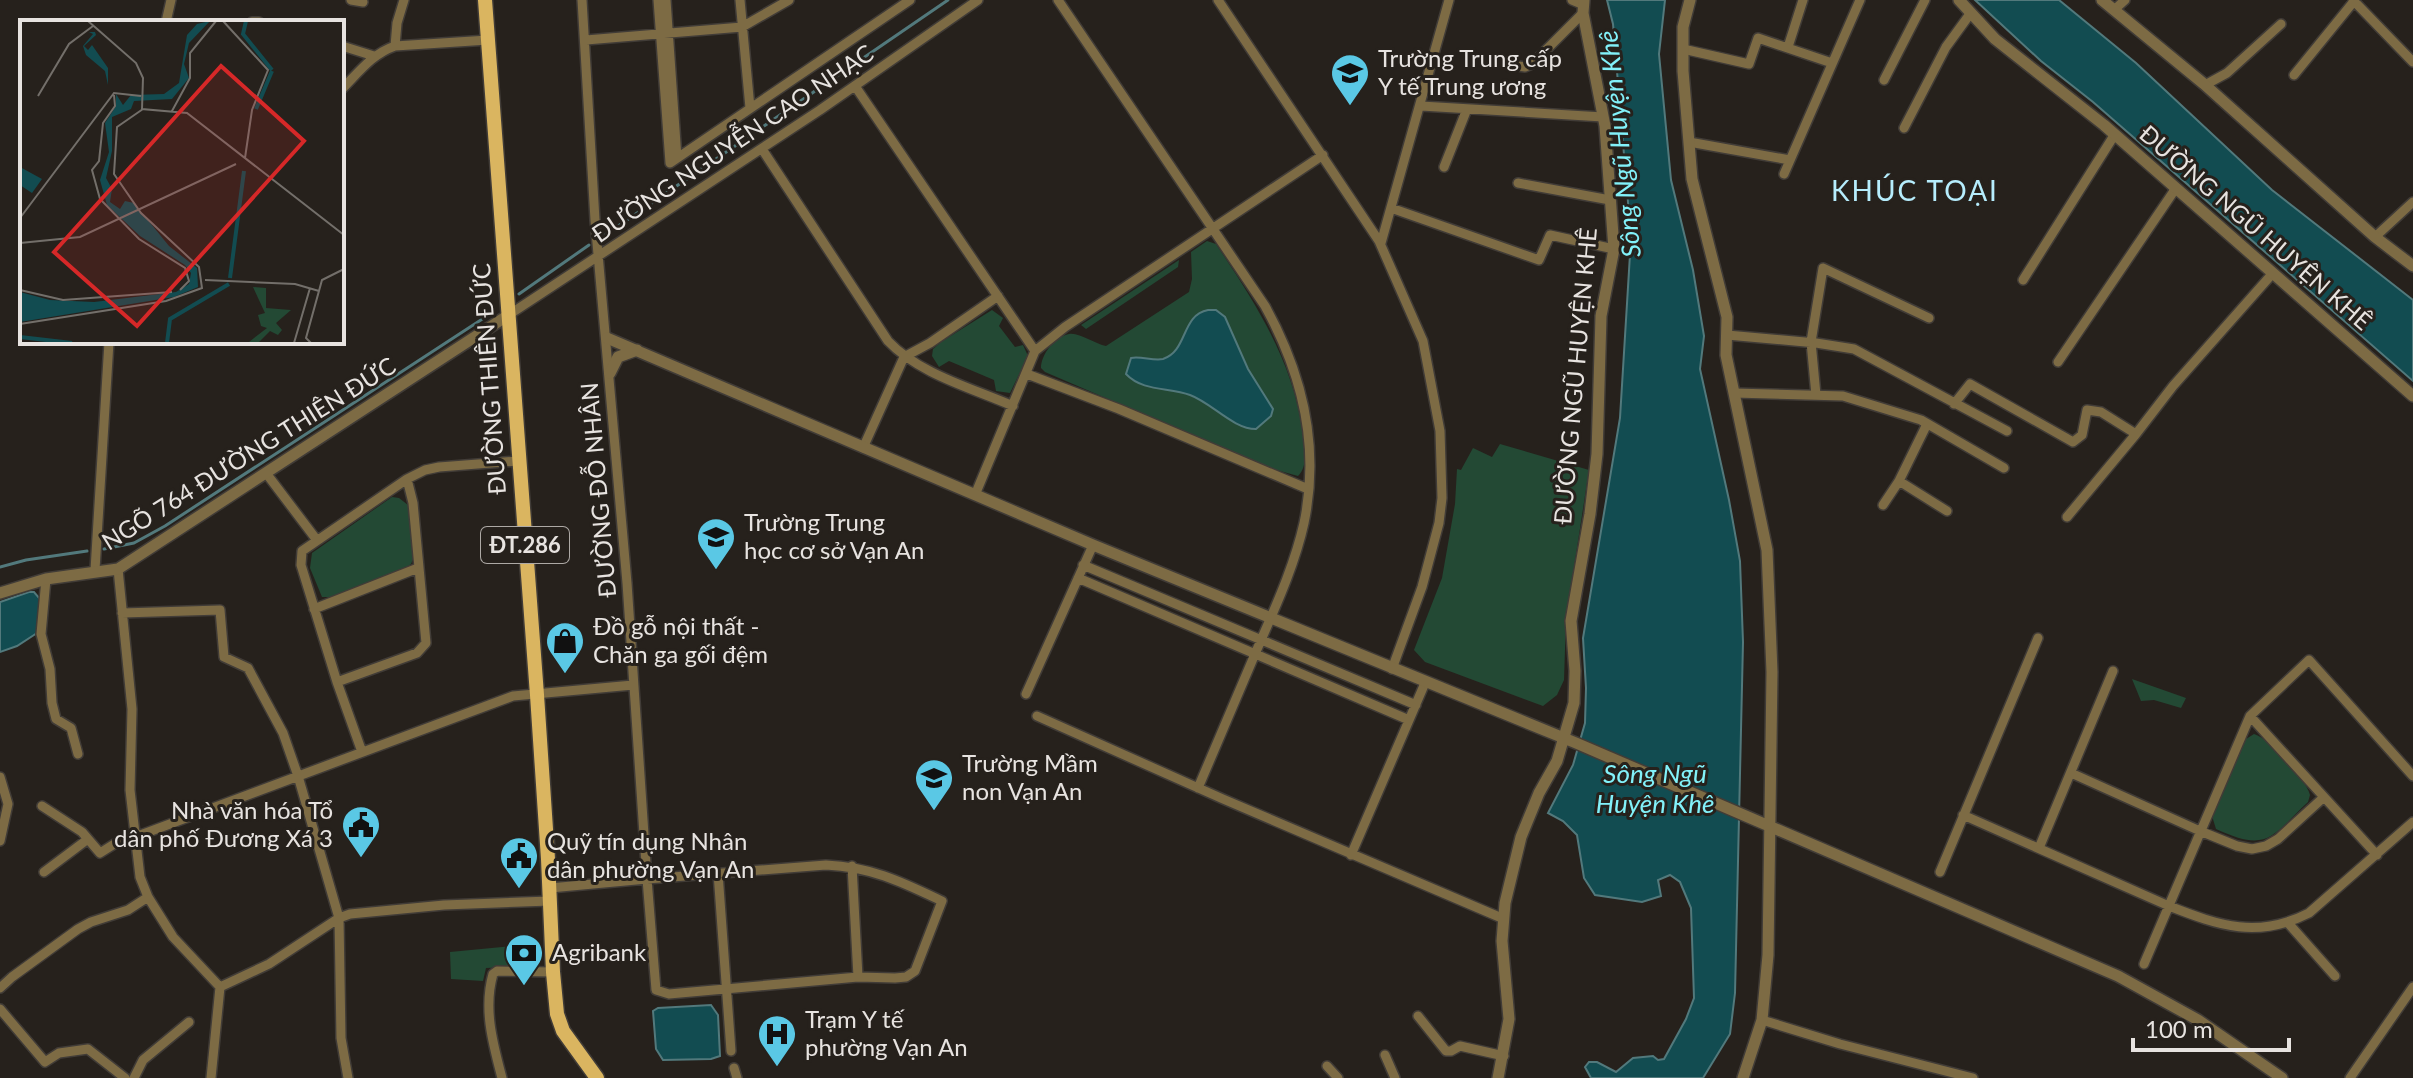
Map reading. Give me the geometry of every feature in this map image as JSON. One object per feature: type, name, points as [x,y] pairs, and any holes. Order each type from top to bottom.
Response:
[{"type":"main road","name":"ĐƯỜNG THIÊN ĐỨC","points":[[485,0],[537,695],[557,1014],[563,1031],[597,1078]]},
{"type":"street","points":[[166,20],[171,0]]},
{"type":"street","points":[[351,0],[363,2]]},
{"type":"street","points":[[395,46],[397,23],[404,0]]},
{"type":"street","name":"ĐƯỜNG ĐỖ NHÂN","points":[[582,0],[598,259],[610,373],[656,990],[669,994],[725,989]]},
{"type":"street","points":[[658,0],[665,35]]},
{"type":"street","points":[[666,0],[665,35],[674,160],[910,0]]},
{"type":"street","points":[[740,0],[750,108]]},
{"type":"street","points":[[586,40],[742,27],[789,0]]},
{"type":"street","name":"ĐƯỜNG NGUYỄN CAO NHẠC","points":[[507,316],[762,149],[978,0]]},
{"type":"street","points":[[1058,0],[1265,306],[1291,361],[1304,404],[1308,489],[1303,526],[1270,619],[1198,788]]},
{"type":"street","points":[[1218,0],[1381,243],[1423,341],[1435,396],[1442,451],[1442,498],[1422,587],[1392,669]]},
{"type":"street","points":[[1381,243],[1449,0]]},
{"type":"street","points":[[1690,0],[1683,27],[1683,49],[1692,179],[1727,317],[1726,355],[1767,550],[1772,672],[1768,955],[1762,1020],[1743,1078]]},
{"type":"street","points":[[1788,47],[1803,0]]},
{"type":"street","points":[[1784,174],[1860,0]]},
{"type":"street","points":[[1884,80],[1925,0]]},
{"type":"street","name":"ĐƯỜNG NGŨ HUYỆN KHÊ","points":[[1959,0],[1995,39],[2115,134],[2413,396]]},
{"type":"street","points":[[2102,0],[2205,85],[2375,237],[2413,266]]},
{"type":"street","points":[[2114,10],[2125,0]]},
{"type":"street","points":[[2294,75],[2354,0],[2413,62]]},
{"type":"street","points":[[1511,65],[1529,66],[1581,4]]},
{"type":"street","name":"ĐƯỜNG NGŨ HUYỆN KHÊ","points":[[1498,1078],[1509,1019],[1502,941],[1504,919],[1521,837],[1564,739],[1574,703],[1571,621],[1597,454],[1601,316],[1614,249],[1603,117],[1581,4]]},
{"type":"street","points":[[1904,128],[1946,47],[1970,14]]},
{"type":"street","points":[[2205,85],[2227,73],[2281,24]]},
{"type":"street","points":[[1683,49],[1749,64],[1758,38],[1832,63]]},
{"type":"street","points":[[347,79],[374,56],[395,46],[488,40]]},
{"type":"street","points":[[344,47],[374,56]]},
{"type":"street","points":[[855,86],[1035,351]]},
{"type":"street","points":[[1421,106],[1603,117]]},
{"type":"street","points":[[1444,167],[1467,109]]},
{"type":"street","points":[[2023,280],[2115,134]]},
{"type":"street","points":[[1689,142],[1790,160]]},
{"type":"street","points":[[762,149],[888,341],[904,357],[1013,406]]},
{"type":"street","points":[[975,495],[1035,351],[1091,309],[1323,155]]},
{"type":"street","points":[[1518,183],[1610,200]]},
{"type":"street","points":[[2058,362],[2176,188]]},
{"type":"street","points":[[2375,237],[2413,202]]},
{"type":"street","points":[[1391,208],[1539,260],[1550,235],[1614,249]]},
{"type":"street","points":[[1816,395],[1811,342],[1823,268],[1929,318]]},
{"type":"street","points":[[2067,517],[2173,386],[2273,273]]},
{"type":"street","points":[[863,448],[904,357],[998,296]]},
{"type":"street","name":"NGÕ 764 ĐƯỜNG THIÊN ĐỨC","points":[[0,593],[46,579],[118,569],[507,316]]},
{"type":"street","points":[[1727,335],[1854,349],[2007,431]]},
{"type":"street","points":[[607,338],[1093,545],[1744,814],[2140,986],[2224,1036],[2282,1078]]},
{"type":"street","points":[[95,570],[109,344]]},
{"type":"street","points":[[610,373],[618,357],[637,350]]},
{"type":"street","points":[[1027,374],[1308,489]]},
{"type":"street","points":[[1954,404],[1970,384],[2073,442],[2082,435],[2087,410],[2101,412],[2136,434]]},
{"type":"street","points":[[1734,393],[1843,396],[1927,424],[2004,468]]},
{"type":"street","points":[[1883,505],[1899,481],[1927,424]]},
{"type":"street","points":[[362,752],[314,609],[300,557],[302,551],[425,470],[518,461]]},
{"type":"street","points":[[266,473],[316,539]]},
{"type":"street","points":[[337,682],[408,657],[423,648],[427,637],[413,503],[407,479]]},
{"type":"street","points":[[1899,481],[1947,511]]},
{"type":"street","points":[[1026,694],[1093,545]]},
{"type":"street","points":[[1083,565],[1416,705]]},
{"type":"street","points":[[314,609],[418,568]]},
{"type":"street","points":[[118,569],[132,709],[130,790],[140,877],[148,897],[173,937],[220,987],[211,1078]]},
{"type":"street","points":[[1078,578],[1409,720]]},
{"type":"street","points":[[46,579],[41,634],[50,669],[52,703],[56,719],[71,728],[78,754]]},
{"type":"street","points":[[122,613],[220,610],[224,657],[248,668],[283,733],[339,918],[340,1034],[348,1078]]},
{"type":"street","points":[[1940,872],[2038,638]]},
{"type":"street","points":[[2144,964],[2250,716],[2309,660],[2413,776]]},
{"type":"street","points":[[2039,848],[2113,671]]},
{"type":"street","points":[[1351,855],[1425,683]]},
{"type":"street","points":[[42,806],[88,839],[100,853],[135,834],[513,696],[633,685]]},
{"type":"street","points":[[1037,716],[1504,919]]},
{"type":"street","points":[[2250,716],[2377,855]]},
{"type":"street","points":[[2071,773],[2200,831],[2252,849],[2278,839],[2324,797]]},
{"type":"street","points":[[0,777],[8,804],[0,841]]},
{"type":"street","points":[[1963,815],[2169,906],[2244,929],[2289,924],[2309,913],[2413,822]]},
{"type":"street","points":[[44,872],[88,839]]},
{"type":"street","points":[[220,987],[269,964],[350,914],[550,895],[647,879],[826,865],[852,866],[886,874],[942,901],[912,975],[725,989]]},
{"type":"street","points":[[852,866],[858,977]]},
{"type":"street","points":[[718,873],[731,1051]]},
{"type":"street","points":[[0,988],[78,929],[128,910],[148,897]]},
{"type":"street","points":[[2289,924],[2335,976]]},
{"type":"street","points":[[502,1078],[491,1037],[489,1008],[493,974],[497,971],[553,972]]},
{"type":"street","points":[[2350,1078],[2413,987]]},
{"type":"street","points":[[0,1009],[45,1062],[59,1053],[88,1049],[125,1078]]},
{"type":"street","points":[[1418,1016],[1446,1051],[1460,1046],[1504,1056]]},
{"type":"street","points":[[1762,1020],[1829,1041],[1973,1078]]},
{"type":"street","points":[[134,1078],[143,1060],[189,1022]]},
{"type":"street","points":[[1385,1055],[1395,1078]]},
{"type":"street","points":[[1327,1066],[1338,1078]]},
{"type":"green space","points":[[1207,241],[1216,244],[1231,266],[1282,358],[1298,408],[1304,440],[1305,462],[1298,476],[1269,468],[1041,368],[1049,347],[1063,336],[1077,335],[1106,346],[1189,292],[1191,252]]},
{"type":"green space","points":[[1179,260],[1178,267],[1086,329],[1081,325]]},
{"type":"green space","points":[[992,310],[1003,318],[999,326],[1015,347],[1023,345],[1028,356],[1010,393],[996,391],[994,380],[949,361],[939,367],[932,356],[933,349],[941,342]]},
{"type":"green space","points":[[1500,444],[1589,470],[1566,619],[1564,680],[1557,695],[1543,706],[1425,662],[1414,650],[1442,578],[1455,504],[1457,469],[1461,470],[1473,448],[1492,457]]},
{"type":"green space","points":[[392,497],[408,505],[411,564],[403,570],[331,597],[322,597],[310,568],[312,553]]},
{"type":"green space","points":[[2132,679],[2186,698],[2181,708],[2154,700],[2141,701]]},
{"type":"green space","points":[[2254,734],[2287,760],[2310,795],[2308,802],[2268,838],[2247,840],[2216,829],[2212,816],[2246,739]]},
{"type":"green space","points":[[535,944],[537,966],[486,968],[483,981],[451,979],[450,952]]},
{"type":"water","name":"Sông Ngũ Huyện Khê","points":[[1607,0],[1665,0],[1659,54],[1671,180],[1693,270],[1704,336],[1700,369],[1740,561],[1743,642],[1735,993],[1730,1034],[1703,1078],[1591,1078],[1585,1067],[1589,1062],[1597,1062],[1616,1072],[1633,1058],[1653,1056],[1658,1060],[1664,1059],[1694,998],[1691,908],[1680,882],[1670,875],[1658,880],[1661,896],[1642,902],[1595,895],[1584,878],[1577,835],[1563,821],[1548,813],[1573,765],[1585,723],[1583,638],[1620,418],[1631,238],[1613,24]]},
{"type":"water","points":[[1975,0],[2059,0],[2136,63],[2272,190],[2413,300],[2413,381],[2093,102],[2041,61]]},
{"type":"water","points":[[1208,310],[1216,310],[1225,317],[1248,369],[1273,409],[1271,416],[1256,429],[1239,425],[1190,395],[1140,384],[1126,374],[1131,358],[1163,359],[1171,355],[1193,319]]},
{"type":"water","points":[[34,592],[40,599],[37,633],[17,646],[0,652],[0,602]]},
{"type":"water","points":[[711,1005],[718,1015],[720,1056],[663,1060],[656,1049],[653,1011],[658,1008]]},
{"type":"waterway","points":[[605,235],[948,0]]},
{"type":"waterway","points":[[519,294],[589,245]]},
{"type":"waterway","points":[[104,549],[134,543],[165,526],[490,314]]},
{"type":"waterway","points":[[0,567],[87,551]]},
{"type":"place","name":"Trường Trung cấp Y tế Trung ương","points":[[1350,107]]},
{"type":"place","name":"Trường Trung học cơ sở Vạn An","points":[[716,571]]},
{"type":"place","name":"Đồ gỗ nội thất - Chăn ga gối đệm","points":[[565,675]]},
{"type":"place","name":"Trường Mầm non Vạn An","points":[[934,812]]},
{"type":"place","name":"Nhà văn hóa Tổ dân phố Đương Xá 3","points":[[361,859]]},
{"type":"place","name":"Quỹ tín dụng Nhân dân phường Vạn An","points":[[519,890]]},
{"type":"place","name":"Agribank","points":[[524,987]]},
{"type":"place","name":"Trạm Y tế phường Vạn An","points":[[777,1068]]},
{"type":"district","name":"KHÚC TOẠI","points":[[1915,191]]}]
